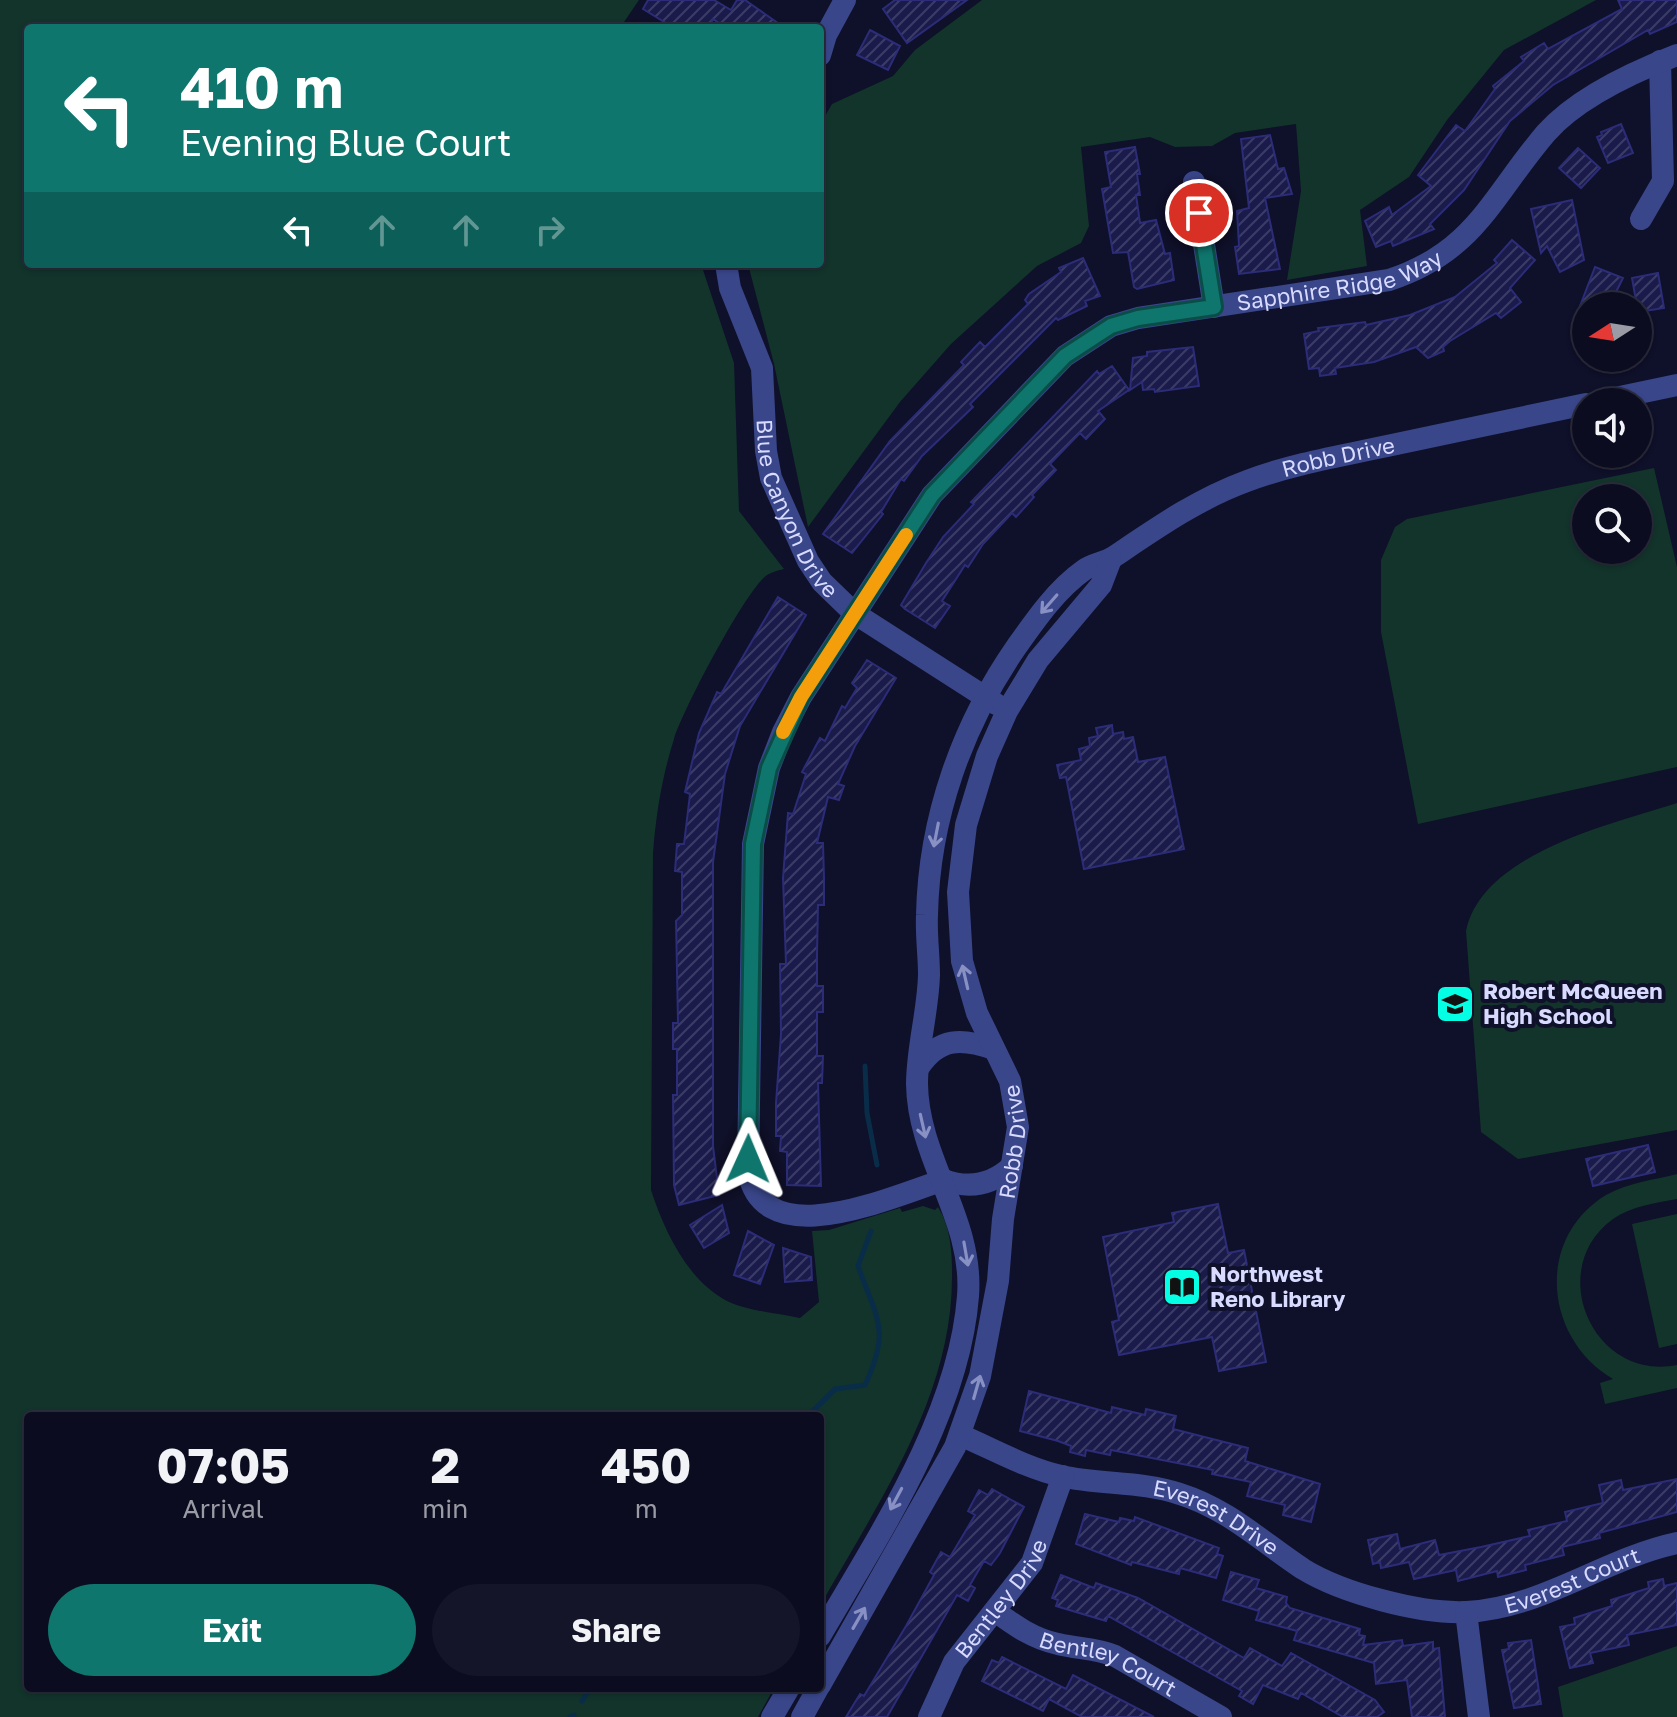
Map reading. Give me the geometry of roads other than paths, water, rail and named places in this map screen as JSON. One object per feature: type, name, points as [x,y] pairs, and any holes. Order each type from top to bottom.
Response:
[{"type":"street","points":[[824,41],[835,3]]},
{"type":"street","points":[[1641,219],[1663,181],[1669,58]]},
{"type":"street","name":"Sapphire Ridge Way","points":[[944,1180],[831,1214],[798,1217],[773,1211],[761,1201],[748,1170],[751,880],[759,806],[783,732],[854,613],[932,495],[1065,356],[1111,326],[1138,318],[1389,280],[1438,260],[1476,225],[1547,132],[1565,115],[1669,58]]},
{"type":"street","points":[[1194,182],[1214,307]]},
{"type":"street","name":"Blue Canyon Drive","points":[[727,268],[730,288],[762,368],[766,451],[771,478],[808,561],[822,582],[854,613],[1007,711]]},
{"type":"street","points":[[1652,390],[1677,385]]},
{"type":"street","name":"Robb Drive","points":[[824,1629],[920,1454],[958,1356],[969,1268],[963,1233],[944,1180],[934,1164],[922,1125],[918,1069],[928,985],[927,913],[932,860],[946,790],[969,726],[984,697],[1028,630],[1063,589],[1088,567],[1111,559],[1161,523],[1206,498],[1292,466],[1572,407]]},
{"type":"street","name":"Robb Drive","points":[[824,1678],[960,1435],[991,1328],[1018,1136],[1016,1105],[1010,1081],[969,994],[962,961],[958,892],[973,794],[1007,711],[1038,660],[1101,585],[1111,559]]},
{"type":"street","points":[[918,1069],[937,1046],[950,1042],[961,1040],[994,1049]]},
{"type":"street","points":[[944,1180],[961,1185],[986,1183],[1012,1166]]},
{"type":"street","name":"Everest Drive","points":[[960,1435],[1063,1476],[1178,1493],[1236,1519],[1321,1578],[1408,1605],[1466,1612]]},
{"type":"street","name":"Bentley Drive","points":[[929,1717],[954,1662],[1032,1563],[1044,1537],[1063,1476]]},
{"type":"street","name":"Everest Court","points":[[1466,1612],[1534,1599],[1610,1563],[1677,1543]]},
{"type":"street","name":"Bentley Court","points":[[995,1611],[1036,1638],[1115,1656],[1221,1717]]},
{"type":"street","points":[[1466,1612],[1479,1717]]},
{"type":"street","points":[[772,1717],[787,1692]]},
{"type":"street","name":"Robb Drive","points":[[802,1717],[816,1692]]},
{"type":"waterway","points":[[865,1066],[867,1113],[877,1165]]},
{"type":"waterway","points":[[812,1412],[835,1389],[865,1385],[873,1366],[878,1350],[878,1325],[858,1266],[871,1231]]},
{"type":"waterway","points":[[582,1701],[588,1692]]},
{"type":"waterway","points":[[570,1717],[574,1715]]},
{"type":"place","name":"Robert McQueen High School","points":[[1455,1004]]},
{"type":"place","name":"Northwest Reno Library","points":[[1182,1287]]}]
